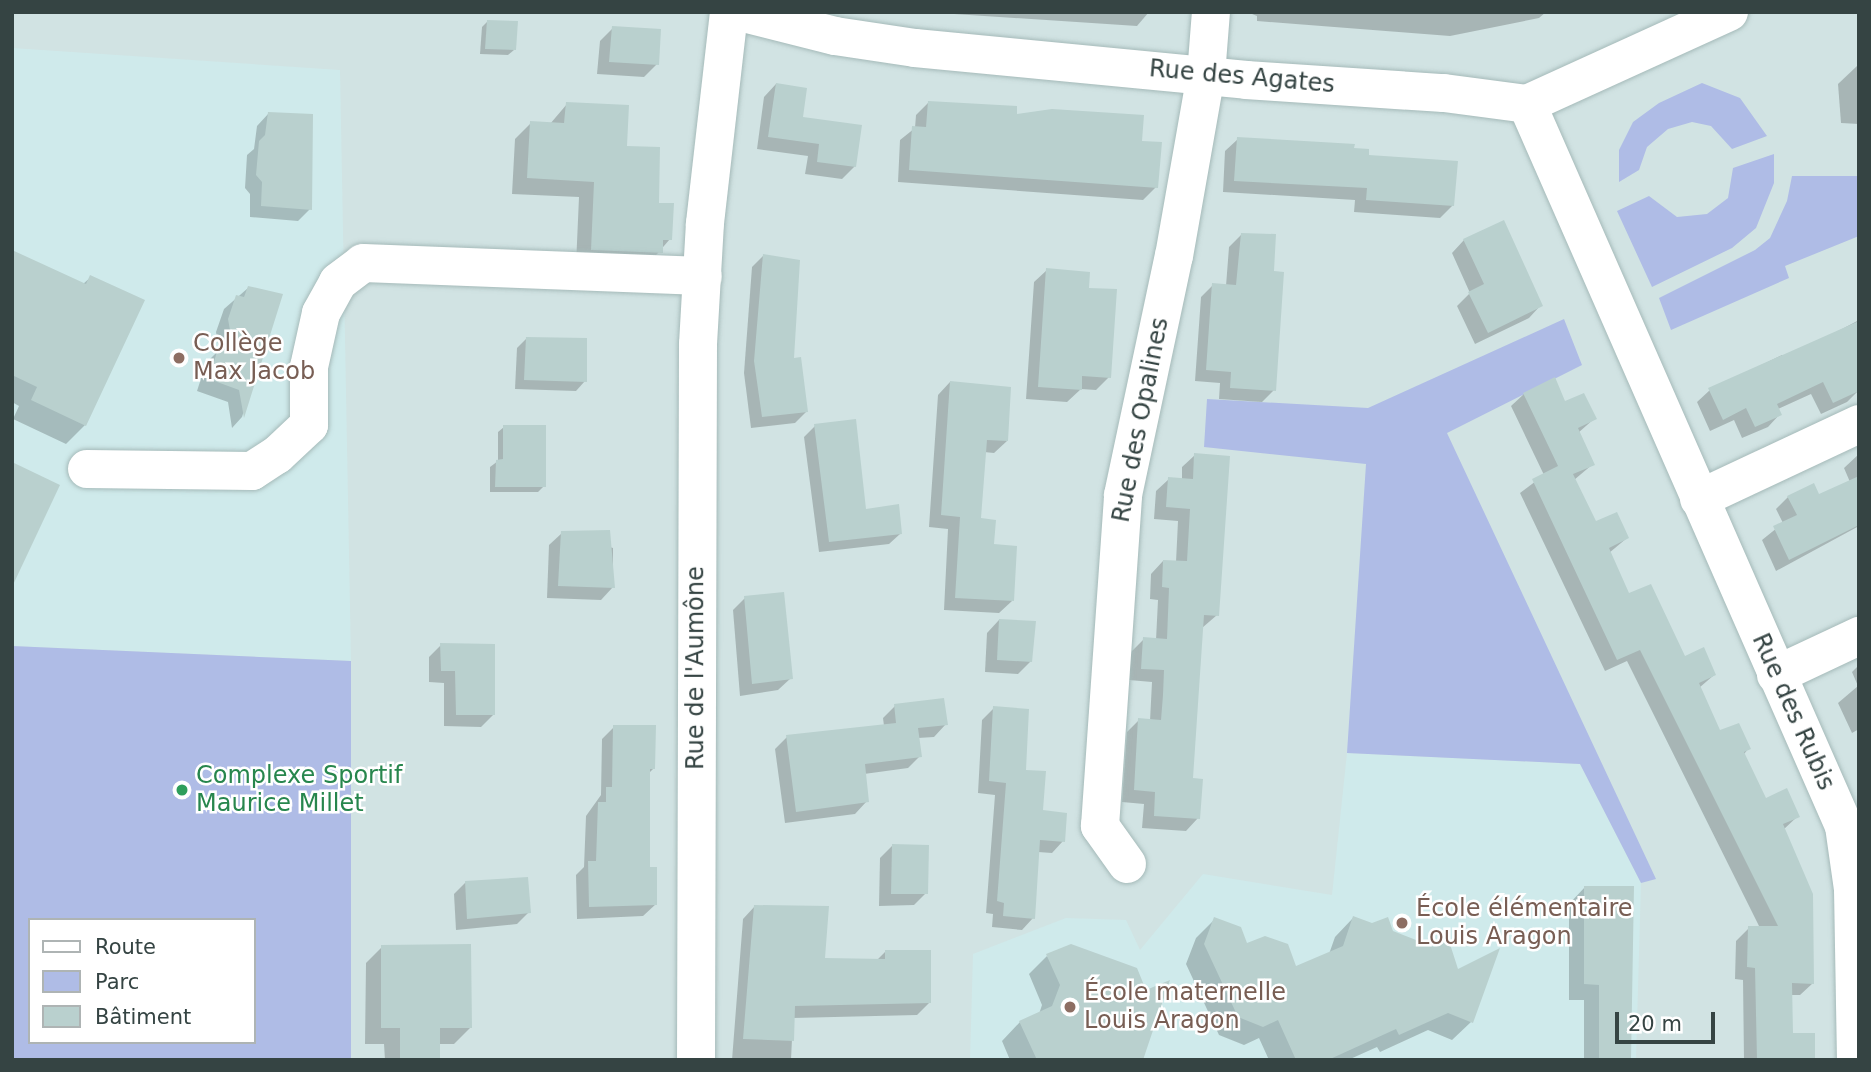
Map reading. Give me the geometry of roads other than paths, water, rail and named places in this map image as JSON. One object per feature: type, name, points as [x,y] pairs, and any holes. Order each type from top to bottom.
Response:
[{"type":"street","name":"Rue de l'Aumône","points":[[696,1060],[698,358],[703,276],[729,12]]},
{"type":"street","name":"Rue des Agates","points":[[740,12],[835,36],[915,48],[1206,75],[1444,93],[1527,104]]},
{"type":"street","name":"Rue des Opalines","points":[[1127,864],[1100,826],[1123,495],[1174,256],[1206,75],[1211,12]]},
{"type":"street","points":[[1527,104],[1729,12]]},
{"type":"street","name":"Rue des Rubis","points":[[1527,104],[1843,826],[1853,889],[1856,1060]]},
{"type":"street","points":[[87,469],[252,471],[277,455],[309,425],[309,367],[321,313],[338,282],[363,263],[703,276]]},
{"type":"street","points":[[1699,499],[1859,424]]},
{"type":"street","points":[[1776,675],[1859,636]]},
{"type":"place","name":"Collège Max Jacob","points":[[179,358]]},
{"type":"place","name":"Complexe Sportif Maurice Millet","points":[[182,790]]},
{"type":"place","name":"École élémentaire Louis Aragon","points":[[1402,923]]},
{"type":"place","name":"École maternelle Louis Aragon","points":[[1070,1007]]}]
